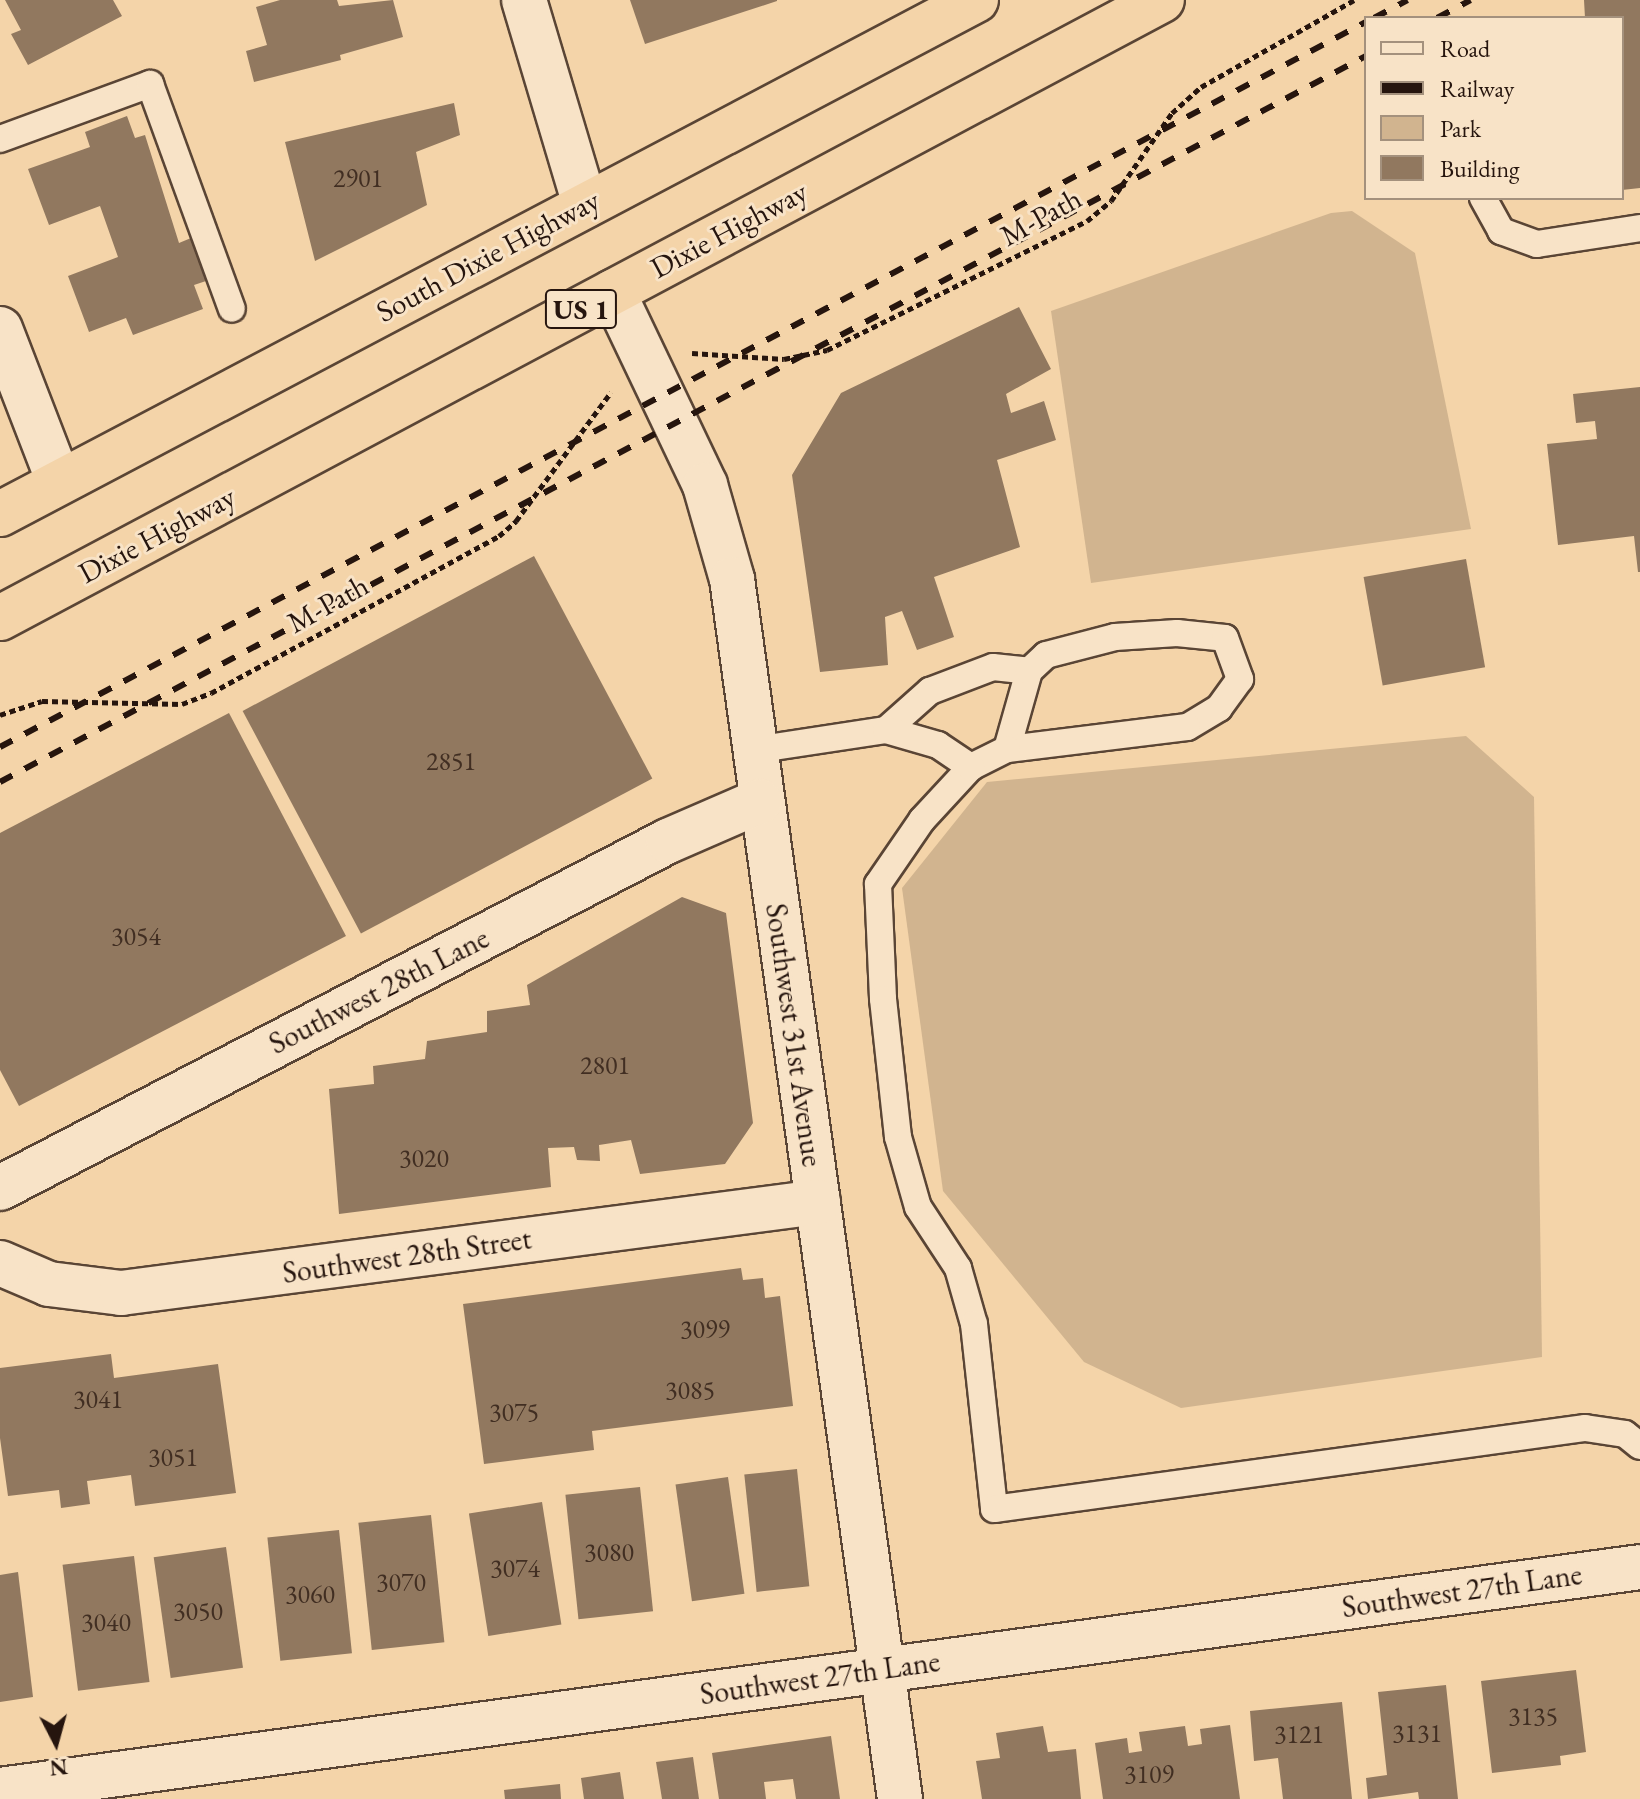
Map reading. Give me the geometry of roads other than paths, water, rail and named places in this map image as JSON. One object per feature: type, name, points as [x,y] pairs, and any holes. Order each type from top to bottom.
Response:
[{"type":"highway","name":"South Dixie Highway","points":[[0,514],[585,205],[924,12],[976,0]]},
{"type":"highway","name":"Dixie Highway","points":[[0,618],[1162,0]]},
{"type":"street","points":[[524,0],[585,205]]},
{"type":"street","name":"Southwest 31st Avenue","points":[[613,292],[714,509],[732,579],[760,801],[900,1799]]},
{"type":"street","points":[[0,329],[59,482]]},
{"type":"street","name":"Southwest 28th Lane","points":[[0,1188],[668,841],[760,801]]},
{"type":"street","name":"Southwest 28th Street","points":[[0,1263],[49,1284],[121,1293],[818,1202]]},
{"type":"street","name":"Southwest 27th Lane","points":[[0,1790],[1640,1567]]},
{"type":"lane","points":[[0,139],[150,84],[232,309]]},
{"type":"lane","points":[[1484,200],[1501,231],[1537,244],[1640,228]]},
{"type":"lane","points":[[1007,749],[1029,671],[1046,655],[1115,637],[1177,633],[1225,638],[1240,679],[1219,708],[1187,727],[1007,749],[971,767],[922,820],[878,884],[883,999],[898,1137],[918,1207],[958,1268],[974,1324],[994,1509],[1585,1428],[1625,1434],[1640,1446]]},
{"type":"lane","points":[[886,730],[930,691],[993,667],[1029,671]]},
{"type":"lane","points":[[754,750],[886,730],[938,745],[971,767]]},
{"type":"railway","points":[[1378,16],[1408,0]]},
{"type":"railway","points":[[1441,16],[1471,0]]},
{"type":"railway","points":[[0,747],[1364,23]]},
{"type":"railway","points":[[0,782],[1364,57]]}]
